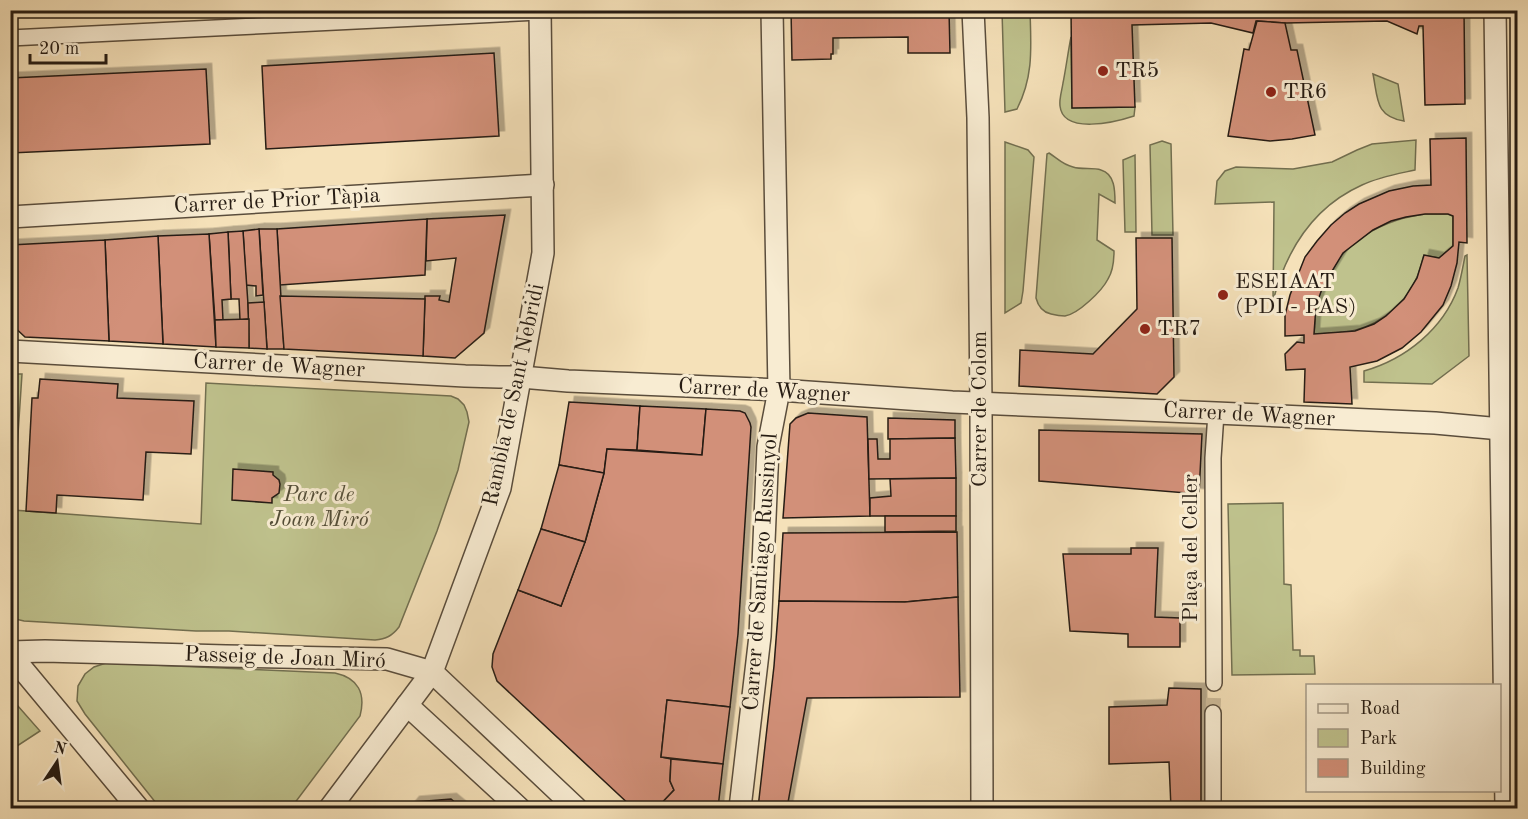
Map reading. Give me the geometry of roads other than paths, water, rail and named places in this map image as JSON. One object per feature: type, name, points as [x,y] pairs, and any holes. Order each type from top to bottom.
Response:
[{"type":"street","name":"Carrer de Santiago Russinyol","points":[[740,808],[760,636],[768,447],[778,390],[772,10]]},
{"type":"street","name":"Carrer de Colom","points":[[973,10],[978,118],[982,808]]},
{"type":"street","points":[[1495,10],[1509,429],[1506,808]]},
{"type":"street","points":[[10,38],[540,11]]},
{"type":"street","name":"Rambla de Sant Nebridi","points":[[330,808],[432,672],[500,488],[543,253],[540,11]]},
{"type":"street","name":"Carrer de Prior Tàpia","points":[[10,218],[543,185]]},
{"type":"street","name":"Carrer de Wagner","points":[[10,351],[778,390],[981,404],[1216,412],[1509,429]]},
{"type":"street","name":"Plaça del Celler","points":[[1214,683],[1212,458],[1216,412]]},
{"type":"street","name":"Passeig de Joan Miró","points":[[10,653],[45,651],[387,659],[432,672],[576,808]]},
{"type":"street","points":[[10,653],[138,808]]},
{"type":"street","points":[[407,705],[519,808]]},
{"type":"street","points":[[1213,713],[1213,808]]},
{"type":"tunnel","points":[[1213,713],[1214,683]]},
{"type":"place","name":"TR5","points":[[1103,71]]},
{"type":"place","name":"TR6","points":[[1271,92]]},
{"type":"place","name":"ESEIAAT (PDI - PAS)","points":[[1223,295]]},
{"type":"place","name":"TR7","points":[[1145,329]]},
{"type":"park label","name":"Parc de Joan Miró","points":[[319,508]]}]
